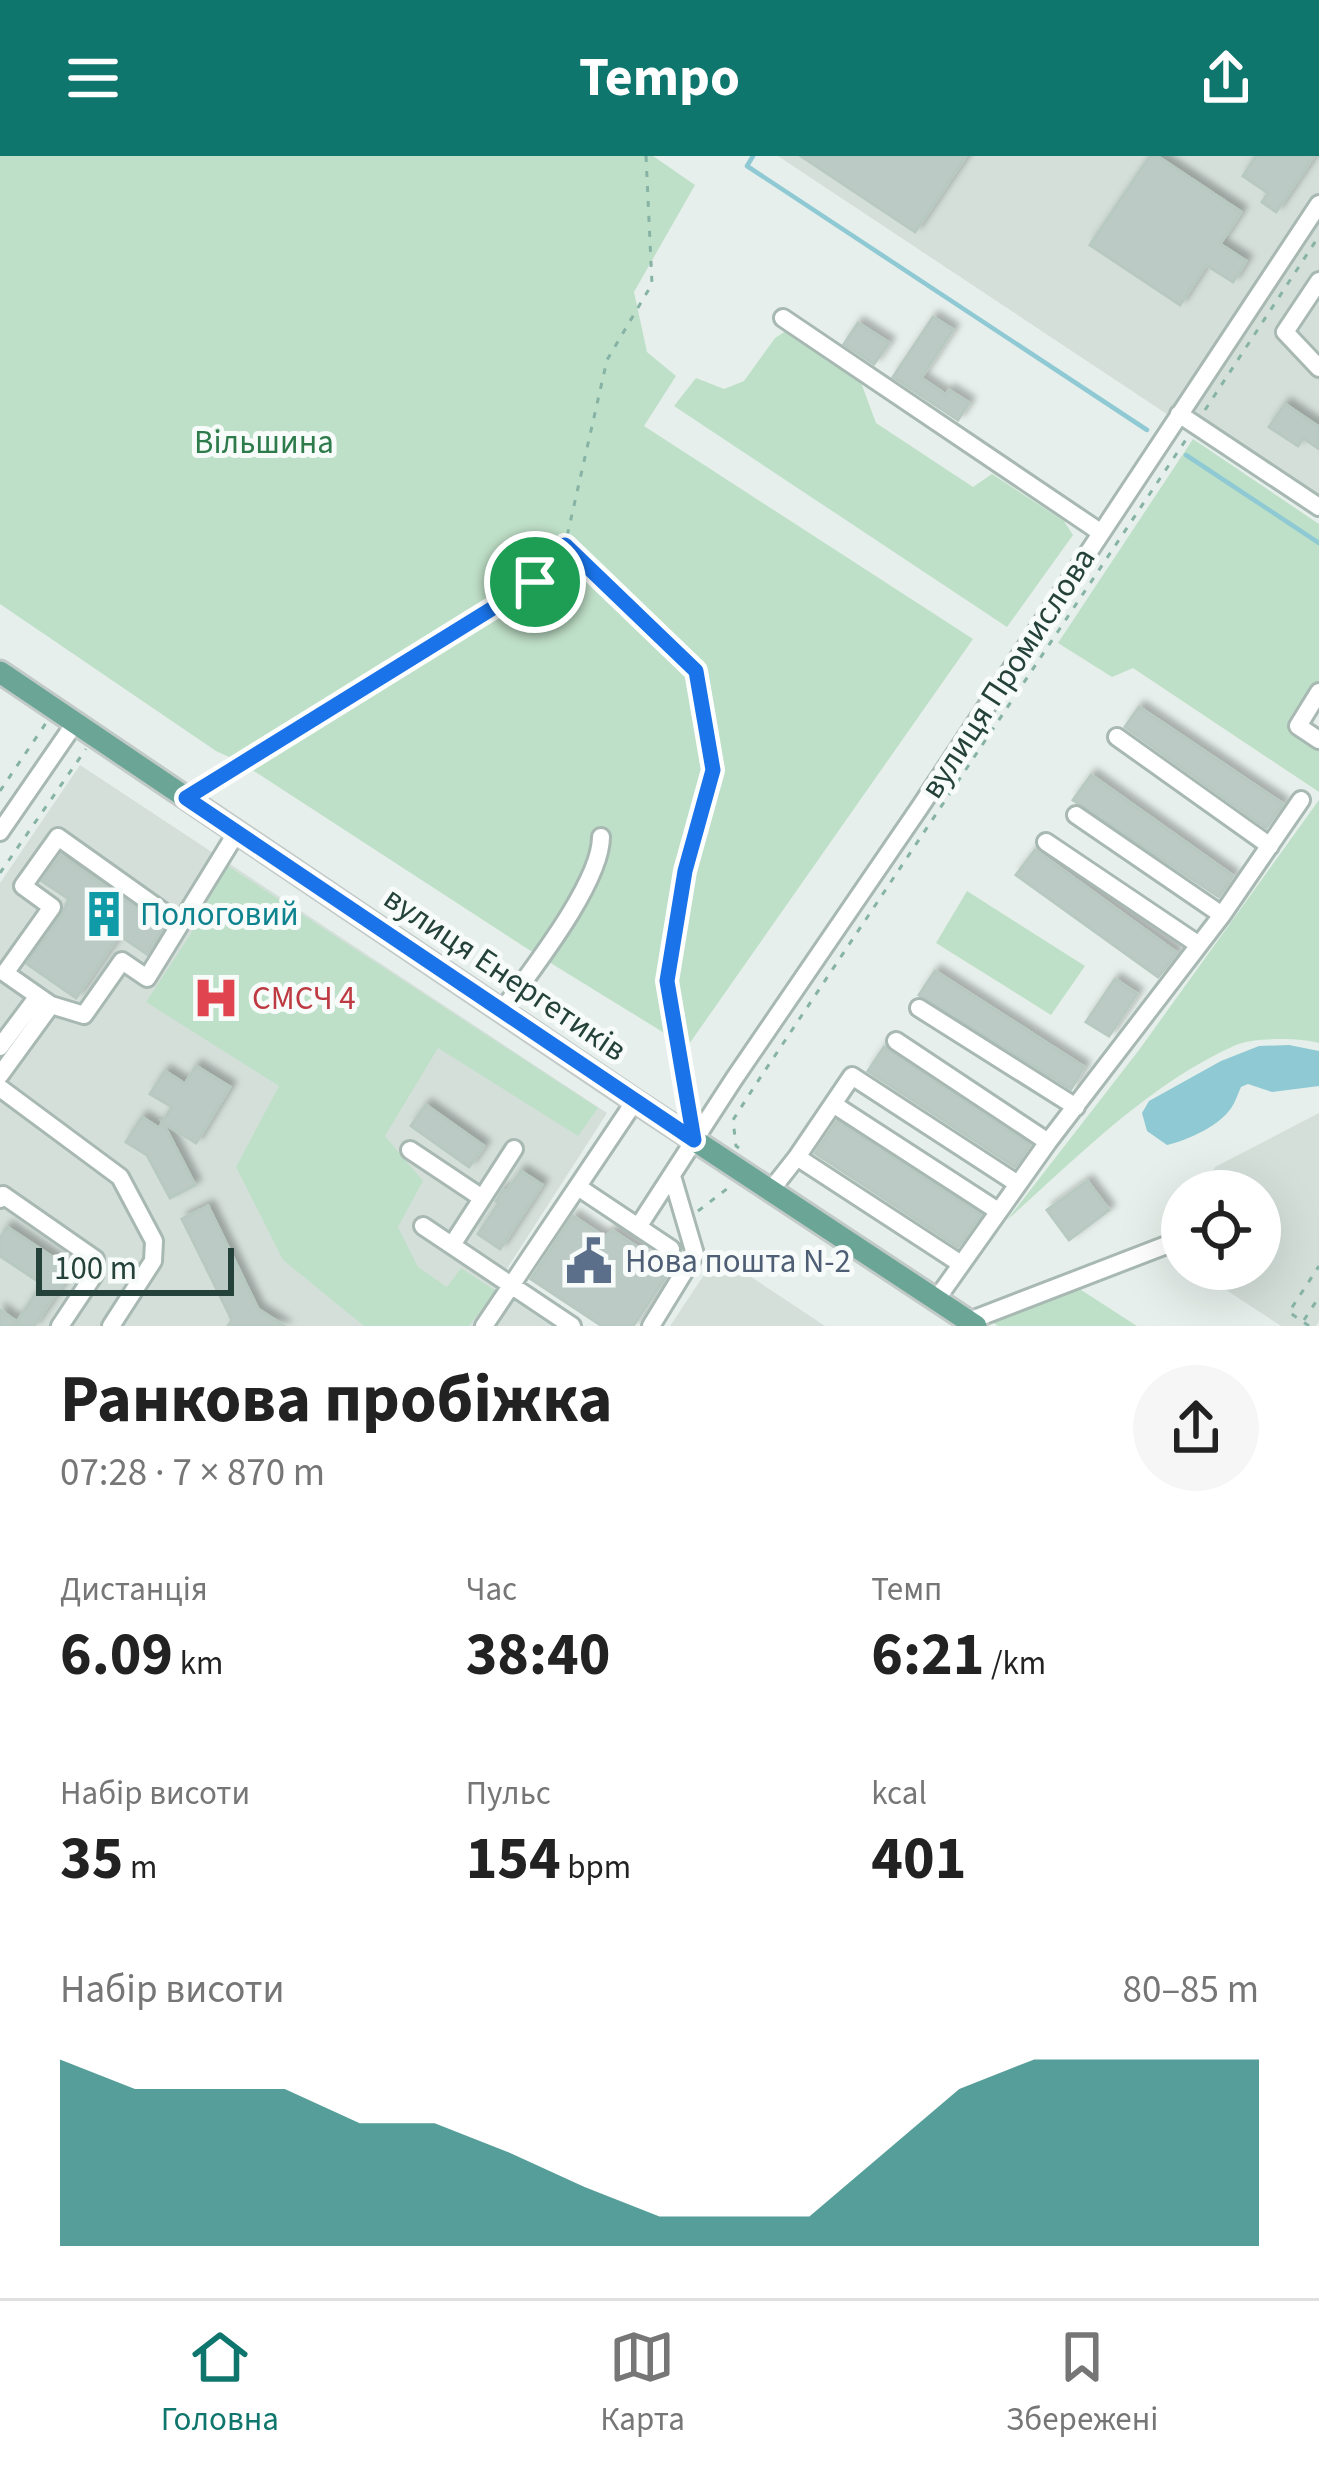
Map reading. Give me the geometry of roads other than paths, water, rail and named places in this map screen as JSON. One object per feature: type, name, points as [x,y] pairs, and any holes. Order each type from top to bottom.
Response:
[{"type":"main road","name":"вулиця Енергетиків","points":[[0,672],[634,1101],[973,1323]]},
{"type":"street","name":"вулиця Промислова","points":[[638,1227],[1319,204]]},
{"type":"street","points":[[1319,280],[1285,332],[1319,368]]},
{"type":"street","points":[[783,319],[1100,532]]},
{"type":"street","points":[[1179,414],[1319,507]]},
{"type":"street","points":[[1319,692],[1298,726],[1319,740]]},
{"type":"street","points":[[0,832],[75,723]]},
{"type":"street","points":[[1117,736],[1270,846]]},
{"type":"street","points":[[937,1300],[1048,1142],[1222,916],[1301,800]]},
{"type":"street","points":[[1076,815],[1222,916]]},
{"type":"street","points":[[179,923],[58,837],[22,886],[52,907],[5,973],[44,1000],[84,1015],[122,961],[147,978],[237,832]]},
{"type":"street","points":[[502,1011],[595,870],[601,837]]},
{"type":"street","points":[[1046,842],[1199,945]]},
{"type":"street","points":[[0,1047],[44,1000]]},
{"type":"street","points":[[0,1076],[44,1000]]},
{"type":"street","points":[[919,1008],[1076,1107]]},
{"type":"street","points":[[896,1041],[1048,1142]]},
{"type":"street","points":[[771,1190],[852,1076],[1018,1184]]},
{"type":"street","points":[[0,1088],[120,1177],[154,1240],[153,1261],[111,1326]]},
{"type":"street","points":[[484,1326],[634,1101]]},
{"type":"street","points":[[832,1104],[998,1211]]},
{"type":"street","points":[[452,1245],[514,1149]]},
{"type":"street","points":[[410,1150],[482,1198]]},
{"type":"street","points":[[797,1157],[961,1264]]},
{"type":"street","points":[[651,1326],[695,1254],[672,1176]]},
{"type":"street","points":[[578,1187],[671,1249]]},
{"type":"street","points":[[0,1199],[3,1195],[95,1259],[94,1274],[61,1326]]},
{"type":"street","points":[[424,1226],[572,1326]]},
{"type":"street","points":[[973,1323],[1161,1247]]},
{"type":"water","points":[[1259,1046],[1319,1051],[1319,1086],[1272,1092],[1248,1084],[1241,1087],[1221,1119],[1194,1135],[1167,1145],[1147,1131],[1142,1113],[1149,1101],[1221,1061]]},
{"type":"waterway","points":[[753,156],[747,166],[1147,430]]},
{"type":"waterway","points":[[1186,455],[1319,543]]},
{"type":"place","name":"Пологовий","points":[[104,914]]},
{"type":"place","name":"СМСЧ 4","points":[[216,998]]},
{"type":"place","name":"Нова пошта N-2","points":[[589,1261]]},
{"type":"park label","name":"Вільшина","points":[[264,442]]}]
